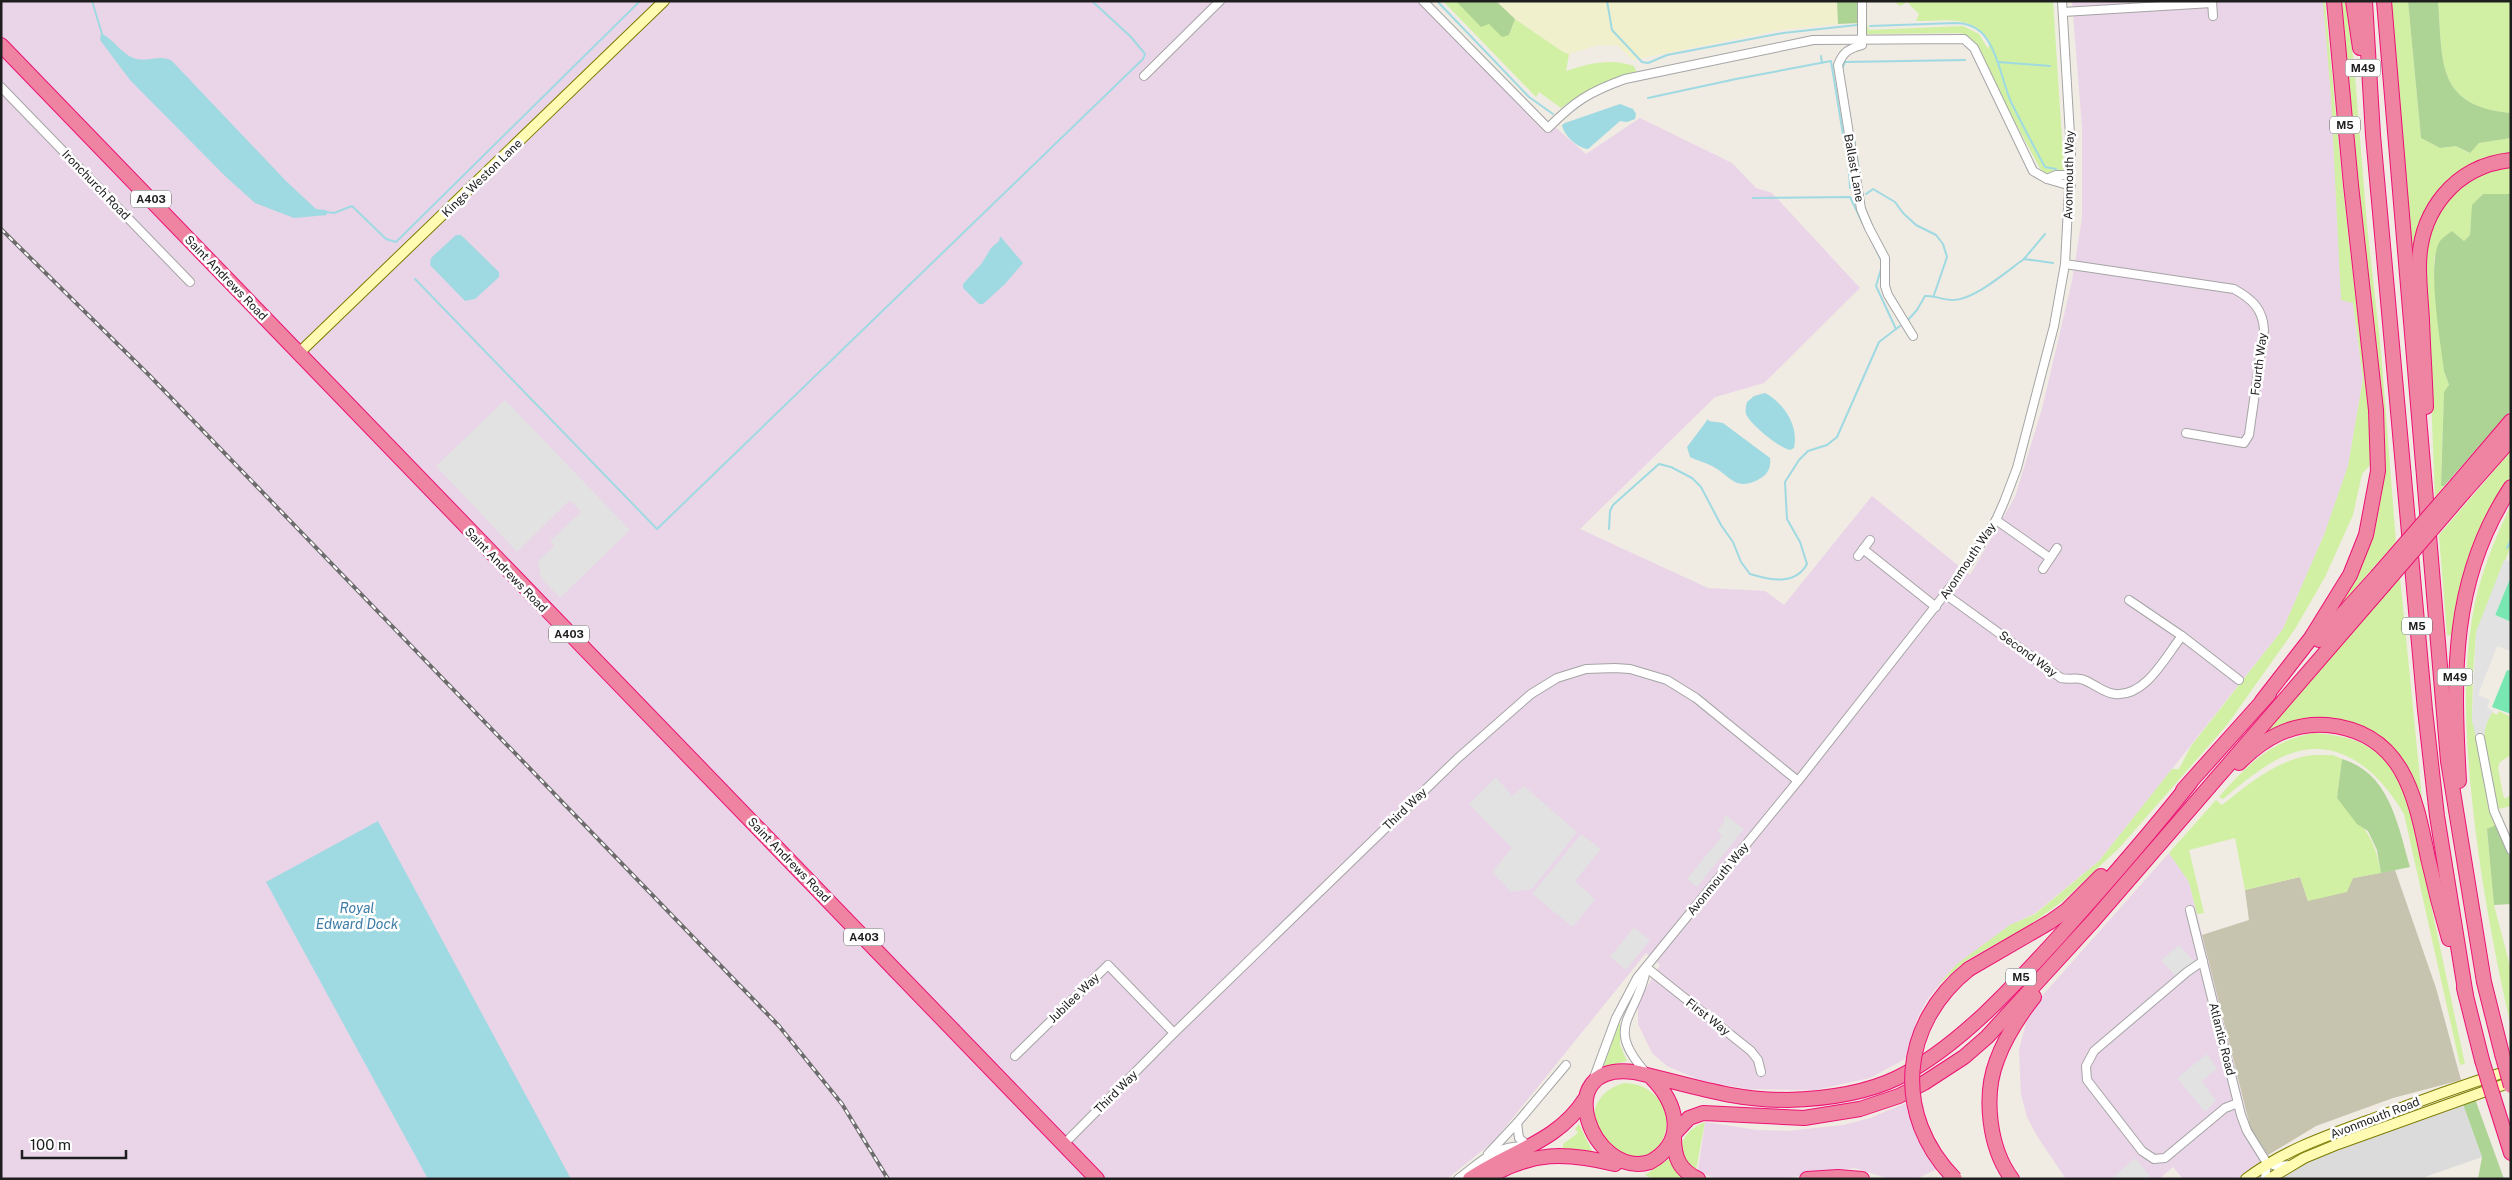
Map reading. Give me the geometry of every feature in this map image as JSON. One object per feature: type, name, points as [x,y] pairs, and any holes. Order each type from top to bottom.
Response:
[{"type":"highway","name":"M5","points":[[2262,701],[2311,638],[2350,574],[2366,535],[2378,471],[2376,410],[2351,185],[2334,1]]},
{"type":"highway","name":"M49","points":[[2353,1],[2373,135]]},
{"type":"highway","name":"M5","points":[[2365,1],[2373,135],[2424,710],[2436,816],[2466,996]]},
{"type":"highway","name":"M5","points":[[2384,1],[2448,760],[2465,878],[2484,982],[2511,1086]]},
{"type":"highway","name":"Saint Andrews Road","points":[[1,45],[1097,1179]]},
{"type":"highway","name":"M5","points":[[2428,537],[2428,443],[2419,266],[2422,238],[2432,212],[2443,194],[2459,179],[2488,164],[2511,160]]},
{"type":"highway","name":"M5","points":[[2462,487],[2511,421]]},
{"type":"highway","name":"M5","points":[[1674,1135],[1689,1118],[1704,1112],[1804,1118],[1860,1109],[1899,1096],[1944,1070],[1987,1037],[2178,825],[2380,581],[2462,487],[2511,439]]},
{"type":"highway","name":"M49","points":[[2465,878],[2455,712],[2455,680],[2459,627],[2474,562],[2489,525],[2511,487]]},
{"type":"highway","name":"M5","points":[[1650,1076],[1736,1097],[1786,1100],[1856,1092],[1899,1077],[1956,1038],[2024,974],[2150,833],[2190,783],[2262,701],[2380,581]]},
{"type":"highway","name":"M5","points":[[2178,825],[2249,753],[2266,739],[2281,732],[2302,726],[2319,725],[2347,729],[2367,737],[2389,753],[2410,785],[2437,898],[2466,996],[2482,1060],[2511,1153]]},
{"type":"highway","name":"M5","points":[[1955,1179],[1934,1155],[1921,1128],[1913,1093],[1912,1065],[1920,1033],[1928,1015],[1949,986],[1969,968],[2050,922],[2066,910],[2190,783]]},
{"type":"highway","name":"M5","points":[[2012,1179],[2000,1156],[1992,1126],[1990,1094],[1997,1060],[2029,1004],[2093,921]]},
{"type":"highway","points":[[1470,1179],[1528,1146],[1546,1138],[1564,1126],[1588,1094],[1603,1078],[1619,1072],[1630,1071],[1650,1076],[1669,1102],[1675,1120],[1676,1160],[1687,1172],[1698,1179]]},
{"type":"highway","points":[[1588,1094],[1585,1109],[1590,1134],[1600,1148],[1619,1166],[1635,1175]]},
{"type":"highway","points":[[1486,1179],[1522,1160],[1542,1156],[1566,1155],[1637,1168],[1646,1165],[1661,1154],[1674,1135]]},
{"type":"highway","points":[[1807,1179],[1838,1177],[1862,1179]]},
{"type":"main road","name":"Kings Weston Lane","points":[[298,354],[664,1]]},
{"type":"main road","name":"Avonmouth Road","points":[[2246,1179],[2267,1163],[2300,1146],[2426,1099],[2511,1070]]},
{"type":"main road","name":"Avonmouth Road","points":[[2269,1179],[2292,1164],[2338,1144],[2511,1082]]},
{"type":"street","points":[[1144,76],[1220,1]]},
{"type":"street","points":[[1423,1],[1548,128],[1577,100],[1595,90],[1625,79],[1813,40],[1964,39],[1974,48],[2029,165],[2038,175],[2071,186]]},
{"type":"street","points":[[1861,39],[1862,1]]},
{"type":"street","name":"Avonmouth Way","points":[[1588,1094],[1616,1018],[1634,984],[1798,782],[1936,607],[1970,561],[1996,520],[2017,468],[2054,326],[2065,264],[2071,186],[2062,1]]},
{"type":"street","points":[[2063,12],[2212,2],[2213,16]]},
{"type":"street","name":"Ballast Lane","points":[[1861,39],[1862,46],[1848,49],[1843,53],[1838,65],[1855,177],[1862,209],[1869,228],[1885,258],[1885,286],[1888,295],[1912,336]]},
{"type":"street","name":"Ironchurch Road","points":[[1,87],[190,282]]},
{"type":"street","points":[[2047,179],[2056,175],[2070,175]]},
{"type":"street","name":"Fourth Way","points":[[2065,264],[2234,289],[2257,306],[2262,314],[2264,330],[2249,435],[2244,442],[2186,433]]},
{"type":"street","points":[[1996,520],[2050,558]]},
{"type":"street","points":[[1858,556],[1870,540]]},
{"type":"street","points":[[2043,568],[2057,548]]},
{"type":"street","points":[[1863,549],[1936,607]]},
{"type":"street","name":"Second Way","points":[[1946,594],[2061,678],[2084,680],[2102,691],[2114,694],[2136,690],[2149,678],[2182,636]]},
{"type":"street","points":[[2129,600],[2182,636],[2239,680]]},
{"type":"street","name":"Third Way","points":[[1063,1145],[1174,1033],[1493,725],[1535,691],[1566,674],[1586,669],[1615,668],[1643,672],[1667,680],[1696,698],[1798,782]]},
{"type":"street","points":[[2480,738],[2494,811],[2511,850]]},
{"type":"street","name":"Atlantic Road","points":[[2190,910],[2238,1104],[2247,1131],[2267,1163]]},
{"type":"street","points":[[2203,961],[2187,972],[2094,1051],[2086,1066],[2087,1080],[2142,1151],[2154,1159],[2165,1158],[2213,1118],[2238,1104]]},
{"type":"street","name":"Jubilee Way","points":[[1015,1056],[1108,965],[1174,1033]]},
{"type":"street","name":"Avonmouth Way","points":[[1647,968],[1644,980],[1628,1017],[1624,1035],[1630,1054],[1650,1076]]},
{"type":"street","name":"First Way","points":[[1647,968],[1751,1051],[1758,1060],[1761,1072]]},
{"type":"street","points":[[1458,1179],[1488,1154],[1566,1065]]},
{"type":"street","points":[[2426,1099],[2430,1111]]},
{"type":"street","points":[[1517,1123],[1519,1138],[1528,1146]]},
{"type":"street","points":[[1488,1154],[1512,1146],[1528,1146]]},
{"type":"street","points":[[2265,1179],[2267,1163],[2276,1166],[2292,1164]]},
{"type":"shaded area","points":[[1,1],[1430,1],[1521,97],[1586,154],[1640,118],[1732,163],[1756,188],[1772,193],[1860,288],[1764,383],[1715,397],[1580,529],[1708,588],[1765,591],[1784,605],[1872,496],[1970,575],[2015,497],[2042,409],[2072,281],[2082,218],[2082,127],[2072,1],[2323,1],[2353,303],[2363,379],[2348,466],[2324,535],[2283,629],[2099,861],[2034,914],[2010,925],[1951,970],[1927,1000],[1917,1019],[1905,1059],[1870,1078],[1815,1090],[1748,1089],[1702,1081],[1667,1066],[1652,1053],[1638,1024],[1638,1002],[1660,965],[1646,953],[1494,1141],[1447,1179],[1,1179]]},
{"type":"shaded area","points":[[505,400],[630,530],[560,598],[541,578],[538,561],[554,546],[550,541],[581,512],[570,500],[517,552],[436,466]]},
{"type":"shaded area","points":[[2504,560],[2511,562],[2511,576],[2495,615],[2511,622],[2511,651],[2497,646],[2478,695],[2490,700],[2487,708],[2493,711],[2486,724],[2484,737],[2476,739],[2472,720],[2476,632]]},
{"type":"shaded area","points":[[1496,777],[1512,796],[1524,786],[1577,832],[1532,889],[1511,892],[1492,872],[1512,848],[1469,804]]},
{"type":"shaded area","points":[[1726,815],[1744,829],[1697,887],[1687,879],[1722,836],[1717,831],[1725,820],[1723,819]]},
{"type":"shaded area","points":[[1581,834],[1601,849],[1575,881],[1595,899],[1573,927],[1532,894]]},
{"type":"shaded area","points":[[2169,853],[2189,882],[2251,1130],[2268,1155],[2237,1179],[2183,1179],[2173,1167],[2159,1179],[2066,1179],[2037,1136],[2027,1117],[2021,1094],[2019,1050],[2026,1023],[2042,996]]},
{"type":"shaded area","points":[[2395,870],[2436,988],[2461,1080],[2393,1098],[2316,1126],[2268,1155],[2251,1130],[2202,935],[2249,920],[2245,890],[2300,877],[2308,901],[2353,878]]},
{"type":"shaded area","points":[[1634,927],[1650,940],[1626,970],[1610,957]]},
{"type":"shaded area","points":[[2179,945],[2194,961],[2176,977],[2161,960]]},
{"type":"shaded area","points":[[2207,1054],[2217,1069],[2202,1081],[2216,1101],[2205,1112],[2177,1078]]},
{"type":"shaded area","points":[[1906,1103],[1918,1141],[1937,1169],[1916,1179],[1889,1179],[1855,1168],[1780,1179],[1716,1179],[1698,1171],[1705,1122],[1757,1130],[1787,1131],[1843,1125],[1870,1118]]},
{"type":"shaded area","points":[[2463,1104],[2482,1157],[2419,1179],[2279,1179],[2304,1163]]},
{"type":"shaded area","points":[[2135,1158],[2150,1176],[2149,1179],[2111,1179]]},
{"type":"green space","points":[[1443,1],[1457,1],[1509,35],[1515,19],[1563,52],[1569,54],[1566,71],[1592,64],[1617,62],[1634,66],[1637,73],[1597,87],[1561,108],[1539,92],[1536,97]]},
{"type":"green space","points":[[1456,1],[1496,1],[1515,19],[1509,35],[1502,37],[1489,24],[1481,27]]},
{"type":"green space","points":[[1496,1],[1837,1],[1838,24],[1780,30],[1633,60],[1617,45],[1598,45],[1569,54],[1563,52],[1515,19]]},
{"type":"green space","points":[[1837,1],[1858,1],[1859,23],[1838,24]]},
{"type":"green space","points":[[1892,1],[2053,1],[2064,169],[2050,175],[2042,172],[2009,111],[1978,45],[1968,36],[1960,33],[1865,34],[1867,24],[1869,30],[1963,26],[1979,34],[1988,49],[1990,41],[1974,26],[1947,20],[1916,21],[1919,14],[1907,2],[1901,6]]},
{"type":"green space","points":[[2323,1],[2325,1],[2343,188],[2372,441],[2371,464],[2362,474],[2353,515],[2325,577],[2295,629],[2227,725],[2120,847],[2063,901],[2028,926],[1967,960],[1937,986],[1957,964],[2010,925],[2035,914],[2099,861],[2172,769],[2179,769],[2191,746],[2283,629],[2324,535],[2348,466],[2363,379],[2353,303],[2341,300],[2331,97]]},
{"type":"green space","points":[[2339,1],[2345,1],[2354,63],[2367,225],[2381,351],[2396,542],[2336,610],[2362,558],[2373,530],[2384,475],[2385,447],[2382,391],[2359,210]]},
{"type":"green space","points":[[2391,1],[2408,1],[2421,138],[2440,148],[2456,146],[2469,153],[2479,143],[2511,138],[2511,154],[2479,161],[2447,183],[2415,254],[2412,254]]},
{"type":"green space","points":[[2408,1],[2438,1],[2443,61],[2448,77],[2456,90],[2468,101],[2486,109],[2511,113],[2511,138],[2479,143],[2470,153],[2456,146],[2440,148],[2421,138]]},
{"type":"green space","points":[[2438,1],[2511,1],[2511,113],[2486,109],[2468,101],[2456,90],[2448,77],[2443,61]]},
{"type":"green space","points":[[2511,166],[2511,194],[2482,194],[2471,220],[2470,235],[2464,241],[2452,231],[2434,258],[2434,279],[2444,371],[2449,386],[2444,392],[2441,486],[2444,486],[2435,497],[2425,284],[2425,268],[2430,236],[2441,211],[2456,192],[2476,178]]},
{"type":"green space","points":[[2483,194],[2511,194],[2511,410],[2444,486],[2441,486],[2444,392],[2449,385],[2444,371],[2434,284],[2436,252],[2440,241],[2452,231],[2464,241],[2470,235],[2472,205]]},
{"type":"green space","points":[[2511,451],[2511,476],[2502,489],[2454,636],[2447,635],[2439,535]]},
{"type":"green space","points":[[2511,505],[2511,546],[2476,632],[2472,720],[2478,739],[2488,806],[2496,825],[2487,830],[2494,905],[2511,970],[2511,1027],[2493,943],[2475,829],[2467,732],[2466,687],[2469,642],[2478,590],[2487,560]]},
{"type":"green space","points":[[2511,576],[2511,622],[2495,615]]},
{"type":"green space","points":[[2400,577],[2422,799],[2408,770],[2392,752],[2382,744],[2343,722],[2260,739]]},
{"type":"green space","points":[[2507,670],[2511,671],[2511,714],[2492,707]]},
{"type":"green space","points":[[2499,711],[2511,717],[2511,755],[2500,762],[2498,767],[2503,795],[2505,799],[2511,794],[2511,806],[2499,809],[2488,774],[2484,735],[2492,712],[2497,715]]},
{"type":"green space","points":[[2315,733],[2349,739],[2363,744],[2374,751],[2393,772],[2409,802],[2465,1064],[2460,1065],[2404,814],[2382,783],[2354,760],[2337,752],[2320,749],[2302,750],[2274,761],[2251,776],[2223,799],[2219,797],[2250,765],[2273,748],[2300,736]]},
{"type":"green space","points":[[2313,755],[2333,755],[2342,759],[2337,798],[2354,815],[2366,831],[2375,850],[2381,873],[2353,878],[2347,892],[2308,901],[2300,877],[2245,890],[2235,838],[2189,850],[2204,913],[2197,914],[2189,882],[2169,853],[2216,800],[2222,805],[2265,773],[2288,761]]},
{"type":"green space","points":[[2342,759],[2358,766],[2371,776],[2390,803],[2410,867],[2381,873],[2377,850],[2368,831],[2357,824],[2337,798]]},
{"type":"green space","points":[[2496,825],[2511,859],[2511,904],[2494,905],[2487,829]]},
{"type":"green space","points":[[1620,1021],[1620,1045],[1627,1061],[1603,1067]]},
{"type":"green space","points":[[1624,1083],[1642,1087],[1655,1096],[1664,1109],[1666,1123],[1664,1137],[1655,1149],[1641,1157],[1621,1159],[1594,1126],[1594,1118],[1600,1098],[1610,1089]]},
{"type":"green space","points":[[2475,1099],[2504,1179],[2478,1179],[2482,1157],[2463,1104]]},
{"type":"green space","points":[[1705,1122],[1696,1170],[1684,1157],[1682,1143],[1690,1131]]},
{"type":"green space","points":[[1579,1124],[1593,1153],[1563,1150],[1563,1144],[1578,1133],[1575,1129]]},
{"type":"green space","points":[[1670,1158],[1673,1165],[1688,1179],[1653,1179],[1645,1175]]},
{"type":"water","points":[[101,33],[131,57],[141,60],[164,58],[172,61],[286,181],[316,209],[326,210],[327,215],[294,218],[255,203],[225,176],[130,80],[100,40]]},
{"type":"water","points":[[1620,104],[1633,109],[1636,114],[1635,119],[1627,122],[1620,121],[1588,149],[1572,141],[1563,129],[1562,125],[1565,123]]},
{"type":"water","points":[[456,235],[461,235],[499,272],[499,277],[475,299],[465,301],[430,265],[431,258]]},
{"type":"water","points":[[1000,236],[1023,263],[1005,284],[983,304],[979,304],[963,288],[963,284],[982,263],[991,248],[999,241]]},
{"type":"water","points":[[1765,393],[1772,397],[1789,416],[1795,440],[1794,448],[1790,450],[1779,445],[1766,435],[1753,424],[1746,414],[1747,402],[1754,396]]},
{"type":"water","points":[[1708,419],[1709,421],[1723,423],[1770,458],[1768,472],[1761,478],[1745,484],[1734,481],[1712,466],[1690,457],[1687,447]]},
{"type":"water","name":"Royal Edward Dock","points":[[378,821],[571,1179],[428,1179],[266,882]]},
{"type":"waterway","points":[[92,1],[102,34]]},
{"type":"waterway","points":[[326,212],[334,213],[352,206],[386,239],[396,242],[640,1]]},
{"type":"waterway","points":[[415,279],[657,529],[1143,59],[1145,54],[1131,37],[1092,1]]},
{"type":"waterway","points":[[1437,1],[1529,97],[1553,114]]},
{"type":"waterway","points":[[1607,1],[1612,30],[1642,62],[1648,63],[1667,55],[1783,33],[1857,25]]},
{"type":"waterway","points":[[1870,26],[1956,23],[1969,25],[1981,32],[1991,46],[2011,102],[2045,167],[2056,169]]},
{"type":"waterway","points":[[1821,56],[1822,63]]},
{"type":"waterway","points":[[1842,69],[1845,62],[1965,60]]},
{"type":"waterway","points":[[1648,98],[1831,61],[1849,171],[1850,188]]},
{"type":"waterway","points":[[1998,62],[2050,66]]},
{"type":"waterway","points":[[1853,133],[1860,175]]},
{"type":"waterway","points":[[1866,194],[1873,189],[1895,202],[1903,213],[1916,225],[1936,235],[1943,244],[1947,257],[1934,295]]},
{"type":"waterway","points":[[1753,198],[1850,197],[1863,224]]},
{"type":"waterway","points":[[2024,259],[2045,234]]},
{"type":"waterway","points":[[1869,235],[1882,262]]},
{"type":"waterway","points":[[1907,321],[1917,310],[1925,296],[1948,300],[1960,299],[1980,291],[2024,259],[2053,263]]},
{"type":"waterway","points":[[1881,269],[1876,286],[1896,329]]},
{"type":"waterway","points":[[1609,529],[1610,511],[1613,505],[1659,464],[1671,467],[1692,478],[1701,487],[1721,525],[1733,542],[1741,562],[1750,574],[1782,580],[1796,576],[1807,564],[1800,542],[1787,519],[1785,482],[1799,460],[1808,451],[1827,445],[1837,437],[1879,342],[1900,326]]},
{"type":"waterway","points":[[2507,548],[2511,540]]},
{"type":"railway","points":[[1,229],[149,375],[779,1026],[842,1104],[888,1179]]}]
